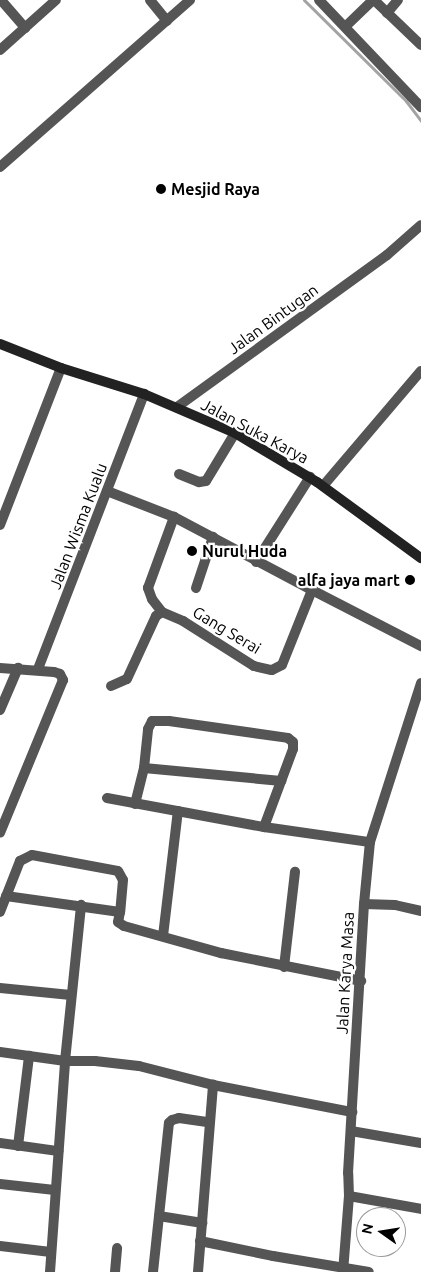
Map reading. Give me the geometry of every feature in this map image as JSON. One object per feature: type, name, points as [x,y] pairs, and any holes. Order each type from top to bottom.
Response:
[{"type":"main road","name":"Jalan Suka Karya","points":[[0,344],[61,368],[144,394],[235,433],[310,477],[421,558]]},
{"type":"street","points":[[2,0],[25,28]]},
{"type":"street","points":[[0,50],[56,0]]},
{"type":"street","points":[[150,0],[167,21]]},
{"type":"street","points":[[0,167],[190,0]]},
{"type":"street","points":[[319,0],[346,26],[421,107]]},
{"type":"street","points":[[346,26],[374,0],[421,45]]},
{"type":"street","points":[[387,13],[398,0]]},
{"type":"street","name":"Jalan Bintugan","points":[[177,407],[387,255],[421,225]]},
{"type":"street","points":[[0,525],[61,368]]},
{"type":"street","points":[[323,486],[421,371]]},
{"type":"street","name":"Jalan Wisma Kualu","points":[[38,669],[144,394]]},
{"type":"street","points":[[179,474],[199,482],[206,481],[235,433]]},
{"type":"street","points":[[256,562],[310,477]]},
{"type":"street","points":[[107,491],[174,517],[256,562],[421,646]]},
{"type":"street","points":[[111,686],[127,679],[156,616],[162,612],[152,599],[148,588],[174,517]]},
{"type":"street","points":[[196,588],[213,537]]},
{"type":"street","name":"Gang Serai","points":[[162,612],[183,621],[254,666],[275,670],[282,665],[312,590]]},
{"type":"street","points":[[0,668],[38,669],[57,672],[62,677],[63,684],[1,826]]},
{"type":"street","points":[[0,710],[18,668]]},
{"type":"street","name":"Jalan Karya Masa","points":[[343,1269],[349,1196],[364,904],[370,842],[421,683]]},
{"type":"street","points":[[135,804],[144,768],[150,725],[154,721],[169,721],[288,738],[293,742],[293,749],[264,827]]},
{"type":"street","points":[[144,768],[281,781]]},
{"type":"street","points":[[106,798],[264,827],[370,842]]},
{"type":"street","points":[[163,936],[178,811]]},
{"type":"street","points":[[0,912],[20,861],[32,855],[118,871],[122,880],[118,920],[122,925],[221,953],[361,981]]},
{"type":"street","points":[[284,967],[295,872]]},
{"type":"street","points":[[6,896],[81,905],[120,912]]},
{"type":"street","points":[[364,904],[395,905],[421,911]]},
{"type":"street","points":[[50,1272],[65,1061],[81,905]]},
{"type":"street","points":[[0,988],[72,995]]},
{"type":"street","points":[[0,1052],[65,1061],[95,1060],[139,1066],[213,1085],[352,1112]]},
{"type":"street","points":[[18,1146],[29,1056]]},
{"type":"street","points":[[198,1272],[213,1085]]},
{"type":"street","points":[[153,1272],[167,1129],[170,1121],[185,1118],[209,1122]]},
{"type":"street","points":[[351,1131],[421,1143]]},
{"type":"street","points":[[0,1144],[58,1151]]},
{"type":"street","points":[[0,1184],[55,1190]]},
{"type":"street","points":[[349,1196],[421,1209]]},
{"type":"street","points":[[159,1216],[202,1223]]},
{"type":"street","points":[[200,1241],[343,1269],[369,1272]]},
{"type":"street","points":[[0,1246],[51,1252]]},
{"type":"street","points":[[115,1272],[117,1248]]},
{"type":"waterway","points":[[304,0],[406,101],[421,121]]},
{"type":"place","name":"Mesjid Raya","points":[[161,189]]},
{"type":"place","name":"Nurul Huda","points":[[192,551]]},
{"type":"place","name":"alfa jaya mart","points":[[410,580]]}]
